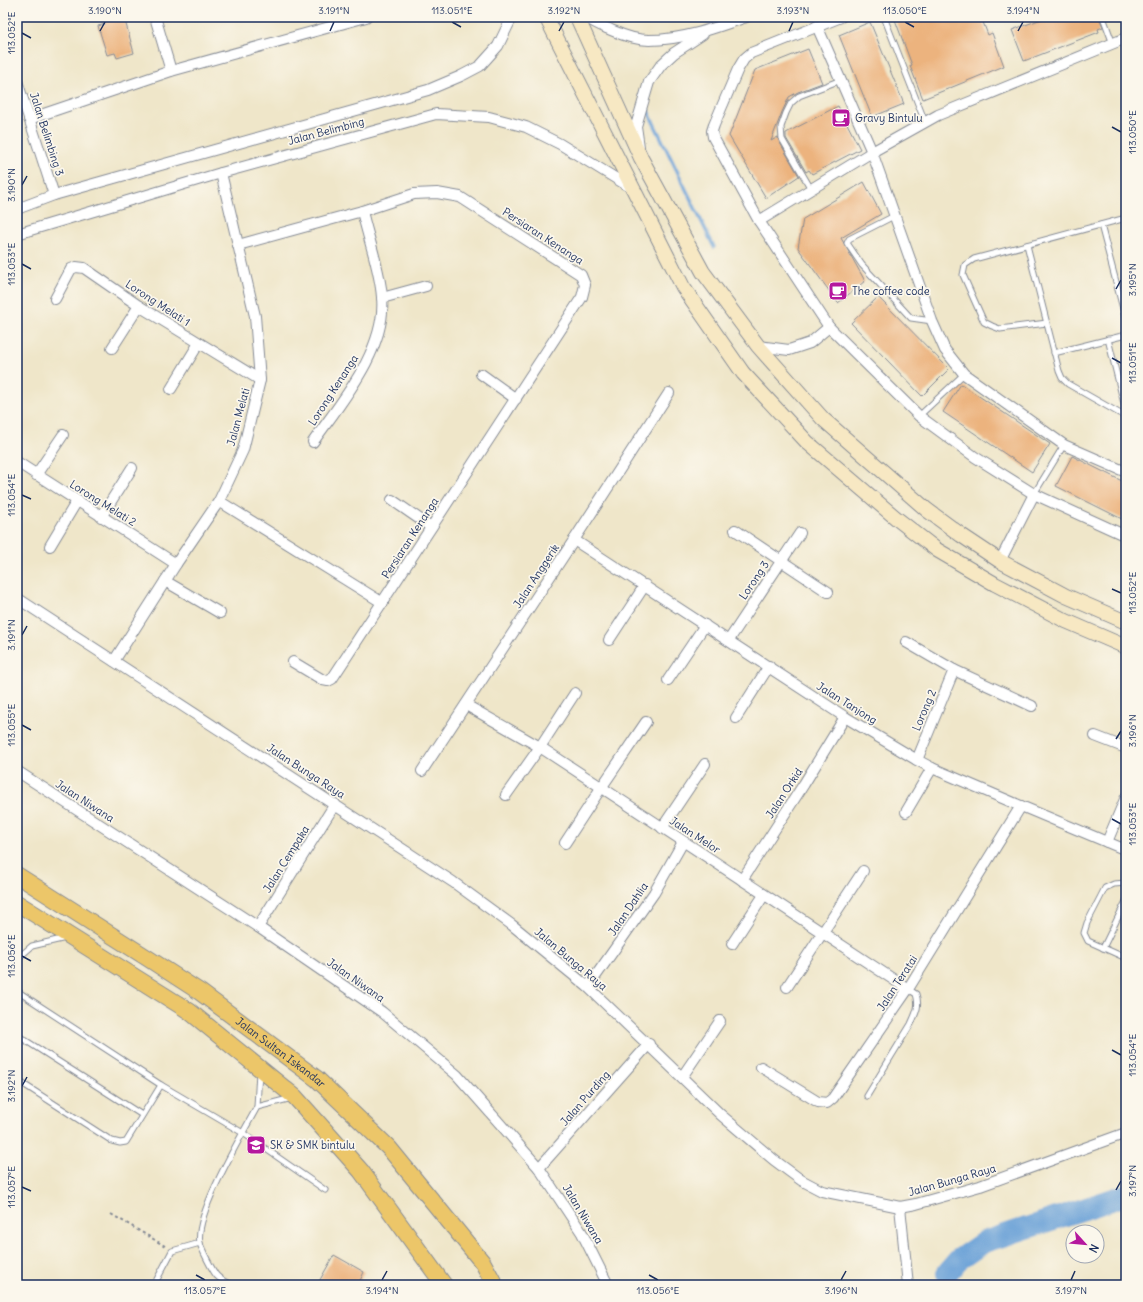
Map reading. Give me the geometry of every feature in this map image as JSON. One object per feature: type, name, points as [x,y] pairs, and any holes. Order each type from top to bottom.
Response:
[{"type":"main road","points":[[546,17],[682,287],[743,373],[807,442],[896,518],[937,550],[995,584],[1066,621],[1126,647]]},
{"type":"main road","points":[[577,17],[641,158],[703,272],[758,346],[823,419],[926,510],[961,535],[1000,561],[1066,596],[1126,622]]},
{"type":"main road","name":"Jalan Sultan Iskandar","points":[[17,875],[150,958],[200,992],[317,1079],[389,1148],[483,1263],[495,1285]]},
{"type":"main road","points":[[17,903],[189,1011],[295,1097],[361,1171],[444,1285]]},
{"type":"street","points":[[155,17],[172,71]]},
{"type":"street","points":[[29,119],[172,71],[366,17]]},
{"type":"street","name":"Jalan Belimbing","points":[[17,209],[54,195],[428,90],[480,66],[498,46],[512,17]]},
{"type":"street","points":[[586,17],[594,23],[621,35],[648,40],[672,38],[708,30],[746,17]]},
{"type":"street","points":[[841,17],[751,53],[744,59],[738,69],[714,125],[713,138],[759,221],[829,327],[919,416],[975,457],[1034,494],[1126,536]]},
{"type":"street","points":[[817,26],[872,152],[932,321],[945,350],[964,374],[1064,445],[1126,472]]},
{"type":"street","points":[[641,158],[636,126],[649,82],[661,65],[674,52],[708,30]]},
{"type":"street","points":[[759,221],[872,152],[938,115],[1126,38]]},
{"type":"street","name":"Jalan Belimbing 3","points":[[17,81],[54,195]]},
{"type":"street","name":"Jalan Belimbing","points":[[17,234],[221,172],[436,114],[488,117],[526,127],[560,144],[633,189]]},
{"type":"street","name":"Jalan Melati","points":[[114,660],[219,501],[243,450],[260,380],[255,316],[221,172]]},
{"type":"street","name":"Persiaran Kenanga","points":[[238,245],[362,211],[414,194],[437,192],[460,197],[581,275],[585,285],[582,297],[332,679],[328,682],[323,680],[294,662]]},
{"type":"street","name":"Lorong Kenanga","points":[[313,442],[360,373],[372,352],[379,331],[382,298],[362,211]]},
{"type":"street","name":"Lorong Melati 1","points":[[55,299],[71,270],[76,267],[84,268],[139,306],[260,380]]},
{"type":"street","points":[[382,298],[426,286]]},
{"type":"street","points":[[112,348],[139,306]]},
{"type":"street","points":[[758,346],[789,350],[810,344],[829,327]]},
{"type":"street","points":[[170,389],[199,343]]},
{"type":"street","points":[[481,374],[516,399]]},
{"type":"street","name":"Jalan Anggerik","points":[[422,771],[669,393]]},
{"type":"street","points":[[36,475],[63,435]]},
{"type":"street","name":"Lorong Melati 2","points":[[17,462],[77,502],[176,564]]},
{"type":"street","points":[[101,517],[132,468]]},
{"type":"street","points":[[1000,561],[1034,494]]},
{"type":"street","points":[[392,500],[432,527]]},
{"type":"street","points":[[219,501],[383,603]]},
{"type":"street","points":[[50,546],[77,502]]},
{"type":"street","points":[[735,530],[828,592]]},
{"type":"street","name":"Lorong 3","points":[[729,640],[800,533]]},
{"type":"street","name":"Jalan Tanjong","points":[[574,540],[845,717],[917,760],[932,768],[1126,850]]},
{"type":"street","points":[[165,581],[220,613]]},
{"type":"street","points":[[609,640],[645,585]]},
{"type":"street","name":"Jalan Bunga Raya","points":[[17,598],[335,804],[453,882],[512,925],[588,987],[649,1044],[721,1115],[774,1160],[801,1180],[822,1191],[900,1207],[916,1204],[980,1186],[1126,1133]]},
{"type":"street","points":[[668,680],[705,625]]},
{"type":"street","points":[[906,642],[954,670],[1032,706]]},
{"type":"street","points":[[736,718],[769,666]]},
{"type":"street","name":"Lorong 2","points":[[917,760],[954,670]]},
{"type":"street","points":[[506,795],[540,748],[575,693]]},
{"type":"street","name":"Jalan Melor","points":[[466,705],[540,748],[908,989]]},
{"type":"street","name":"Jalan Orkid","points":[[742,880],[845,717]]},
{"type":"street","points":[[565,843],[646,722]]},
{"type":"street","points":[[1095,736],[1126,748]]},
{"type":"street","points":[[662,828],[705,764]]},
{"type":"street","points":[[906,812],[932,768]]},
{"type":"street","name":"Jalan Niwana","points":[[17,771],[258,927],[382,1012],[457,1075],[539,1168],[582,1233],[608,1285]]},
{"type":"street","points":[[1106,842],[1126,797]]},
{"type":"street","name":"Jalan Cempaka","points":[[258,927],[335,804]]},
{"type":"street","name":"Jalan Teratai","points":[[761,1066],[818,1102],[827,1103],[833,1098],[908,989],[1021,806]]},
{"type":"street","name":"Jalan Dahlia","points":[[588,987],[654,893],[683,842]]},
{"type":"street","points":[[786,987],[863,871]]},
{"type":"street","points":[[732,944],[764,894]]},
{"type":"street","points":[[682,1078],[720,1021]]},
{"type":"street","name":"Jalan Purding","points":[[539,1168],[649,1044]]},
{"type":"street","points":[[900,1207],[908,1285]]},
{"type":"lane","points":[[884,17],[925,122]]},
{"type":"lane","points":[[1103,17],[1113,44]]},
{"type":"lane","points":[[811,189],[782,139],[781,127],[791,103],[799,96],[841,80]]},
{"type":"lane","points":[[894,216],[849,239],[849,246],[862,265],[912,318],[932,321]]},
{"type":"lane","points":[[1047,322],[1000,329],[984,322],[963,274],[965,265],[974,259],[1126,218]]},
{"type":"lane","points":[[1101,225],[1126,320]]},
{"type":"lane","points":[[1027,245],[1054,353],[1062,378],[1068,384],[1126,417]]},
{"type":"lane","points":[[1054,353],[1126,335]]},
{"type":"lane","points":[[1108,339],[1126,412]]},
{"type":"lane","points":[[919,416],[964,374]]},
{"type":"lane","points":[[1034,494],[1064,445]]},
{"type":"lane","points":[[1126,883],[1114,884],[1105,888],[1087,923],[1084,933],[1088,941],[1126,958]]},
{"type":"lane","points":[[1103,948],[1126,901]]},
{"type":"lane","points":[[17,959],[32,946],[71,936]]},
{"type":"lane","points":[[867,1096],[917,1012],[918,1005],[916,994],[908,989]]},
{"type":"lane","points":[[17,991],[161,1085],[243,1133],[325,1190]]},
{"type":"lane","points":[[17,1035],[142,1115]]},
{"type":"lane","points":[[228,1284],[217,1276],[200,1243],[201,1224],[210,1197],[257,1107],[259,1067]]},
{"type":"lane","points":[[17,1080],[112,1141],[120,1143],[126,1142],[161,1085]]},
{"type":"lane","points":[[257,1107],[295,1097]]},
{"type":"lane","points":[[154,1285],[172,1251],[200,1243]]},
{"type":"path","points":[[111,1214],[172,1251]]},
{"type":"building","points":[[103,17],[124,17],[134,53],[117,58],[115,53],[107,55],[98,26],[105,24]]},
{"type":"building","points":[[894,17],[981,17],[988,35],[992,33],[1004,66],[923,99],[910,66],[912,65]]},
{"type":"building","points":[[1047,17],[1099,17],[1103,27],[1098,29],[1099,32],[1024,61],[1012,30]]},
{"type":"building","points":[[870,22],[904,104],[872,117],[839,35]]},
{"type":"building","points":[[808,49],[822,83],[789,97],[771,141],[778,137],[799,176],[766,198],[729,136],[755,70]]},
{"type":"building","points":[[838,106],[860,149],[812,174],[809,170],[806,172],[786,138],[786,133]]},
{"type":"building","points":[[864,182],[881,214],[841,238],[865,281],[838,303],[798,248],[803,219]]},
{"type":"building","points":[[878,297],[949,369],[922,396],[851,323]]},
{"type":"building","points":[[961,384],[1050,444],[1032,472],[943,412]]},
{"type":"building","points":[[1072,456],[1126,483],[1126,521],[1056,486]]},
{"type":"building","points":[[334,1255],[364,1272],[358,1285],[317,1285]]},
{"type":"waterway","points":[[645,105],[714,247]]},
{"type":"waterway","points":[[947,1273],[958,1260],[984,1242],[1126,1195]]},
{"type":"place","name":"Gravy Bintulu","points":[[841,118]]},
{"type":"place","name":"The coffee code","points":[[838,291]]},
{"type":"place","name":"SK & SMK bintulu","points":[[256,1145]]}]
